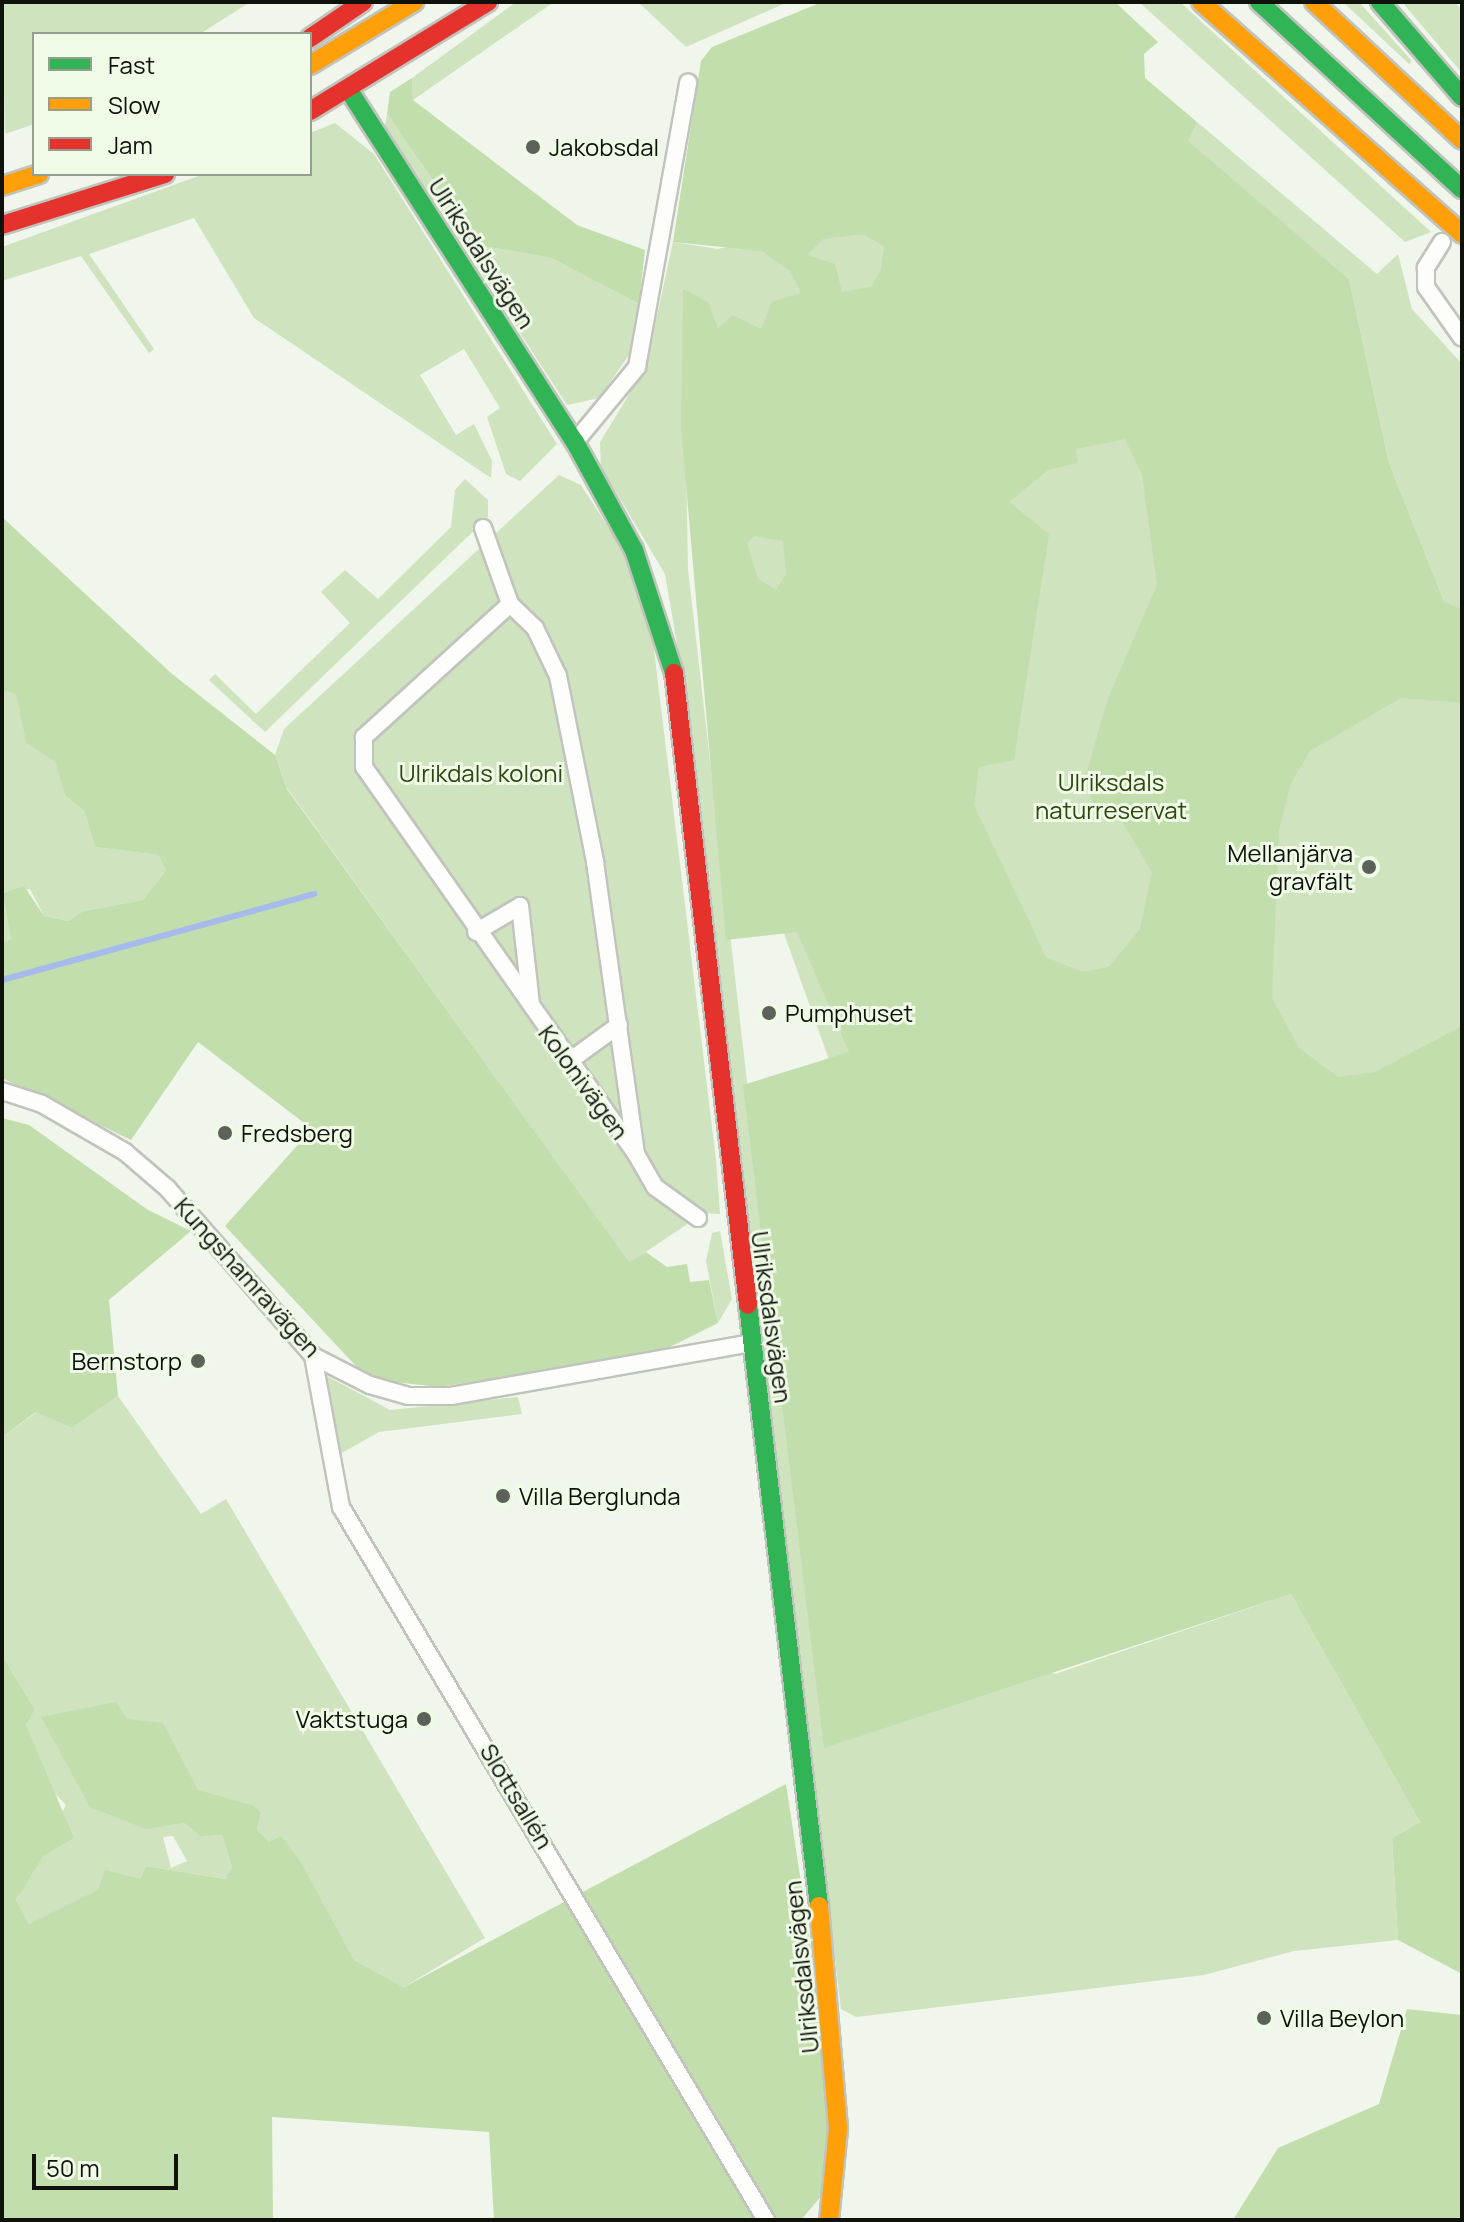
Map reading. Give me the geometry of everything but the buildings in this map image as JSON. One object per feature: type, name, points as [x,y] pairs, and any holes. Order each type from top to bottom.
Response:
[{"type":"main road","points":[[312,37],[363,2]]},
{"type":"main road","points":[[312,64],[414,2]]},
{"type":"main road","points":[[312,110],[488,2]]},
{"type":"main road","points":[[1201,2],[1462,234]]},
{"type":"main road","points":[[1259,2],[1462,189]]},
{"type":"main road","points":[[1314,2],[1462,140]]},
{"type":"main road","points":[[1380,2],[1462,97]]},
{"type":"main road","name":"Ulriksdalsvägen","points":[[348,89],[575,442],[634,550],[671,648],[833,2025],[838,2129],[829,2220]]},
{"type":"main road","points":[[2,186],[33,176]]},
{"type":"main road","points":[[2,225],[159,176]]},
{"type":"street","points":[[575,442],[637,367],[688,83]]},
{"type":"street","points":[[1442,242],[1426,268],[1426,287],[1462,338]]},
{"type":"street","name":"Kolonivägen","points":[[483,528],[510,604],[535,628],[558,676],[619,1025],[636,1154]]},
{"type":"street","name":"Kolonivägen","points":[[510,604],[360,747],[364,767],[476,932],[636,1154]]},
{"type":"street","points":[[476,932],[520,906],[531,1009]]},
{"type":"street","points":[[568,1062],[619,1025]]},
{"type":"street","name":"Kungshamravägen","points":[[2,1091],[42,1104],[125,1152],[168,1189],[313,1356],[408,1396],[451,1396],[752,1343]]},
{"type":"street","points":[[636,1154],[655,1187],[698,1218]]},
{"type":"street","name":"Slottsallén","points":[[313,1356],[341,1507],[766,2220]]},
{"type":"green space","points":[[2,2],[250,2],[203,32],[32,32],[32,125],[5,134]]},
{"type":"green space","points":[[516,2],[554,2],[413,100],[412,78]]},
{"type":"green space","points":[[638,2],[788,2],[686,47]]},
{"type":"green space","name":"Ulriksdals naturreservat","points":[[822,2],[1115,2],[1158,42],[1144,54],[1145,78],[1197,122],[1188,141],[1349,279],[1389,463],[1444,601],[1462,609],[1462,703],[1401,698],[1310,751],[1291,783],[1279,830],[1272,998],[1299,1048],[1338,1077],[1375,1072],[1462,1026],[1462,1974],[1398,1940],[1392,1838],[1420,1822],[1291,1594],[824,1748],[743,1085],[849,1052],[797,932],[726,940],[681,428],[683,289],[708,302],[718,328],[733,315],[761,329],[772,302],[801,293],[790,271],[762,251],[673,242],[701,61],[712,47]],"holes":[[[863,234],[884,246],[881,270],[871,287],[842,292],[835,264],[807,255],[823,239]],[[1125,439],[1142,475],[1157,585],[1108,698],[1086,775],[1093,806],[1113,806],[1152,872],[1140,929],[1109,967],[1082,972],[1046,957],[974,805],[979,767],[1014,760],[1049,534],[1009,502],[1048,470],[1078,463],[1076,449]],[[754,536],[783,541],[786,574],[776,590],[758,579],[747,543]]]},
{"type":"green space","points":[[1139,2],[1180,2],[1431,232],[1405,242]]},
{"type":"green space","points":[[1343,2],[1359,2],[1412,61],[1409,64]]},
{"type":"green space","points":[[1402,2],[1454,2],[1462,10],[1462,73]]},
{"type":"green space","points":[[412,78],[413,100],[577,225],[645,250],[639,304],[551,258],[478,245],[387,114],[390,92]]},
{"type":"green space","points":[[387,114],[478,245],[551,258],[639,304],[633,349],[599,398],[567,405],[385,126]]},
{"type":"green space","name":"Ulriksdals naturreservat","points":[[1197,122],[1377,274],[1398,254],[1412,309],[1462,364],[1462,609],[1444,601],[1389,463],[1349,279],[1230,178],[1462,658],[1462,1866],[1353,1608],[1037,1476],[828,1057],[775,908],[683,290],[688,569],[804,1577],[1055,1674],[1291,1594],[1420,1822],[1392,1838],[1398,1940],[1294,1951],[1204,1975],[856,2017],[841,2009],[678,650],[665,574],[601,467],[600,442],[646,367],[673,242],[718,249],[1190,135]]},
{"type":"green space","points":[[335,123],[374,154],[557,444],[520,481],[506,474],[487,417],[500,408],[464,349],[420,375],[456,435],[474,424],[492,461],[491,478],[254,318],[194,218],[89,254],[154,349],[149,353],[81,256],[2,281],[2,247],[198,176],[312,176],[312,132]]},
{"type":"green space","name":"Ulrikdals koloni","points":[[559,475],[581,485],[617,541],[650,617],[716,1160],[720,1214],[704,1213],[629,1263],[287,788],[275,755],[284,729]]},
{"type":"green space","points":[[465,479],[488,500],[488,517],[265,732],[209,680],[215,674],[256,714],[350,623],[321,592],[345,570],[378,599],[451,527],[455,490]]},
{"type":"green space","points":[[2,517],[171,673],[275,755],[287,789],[629,1262],[646,1252],[667,1267],[687,1264],[690,1282],[709,1280],[718,1323],[658,1353],[439,1387],[368,1379],[225,1226],[312,1129],[198,1042],[131,1140],[2,1078],[2,943],[11,939],[3,893],[24,886],[44,916],[68,921],[83,911],[143,900],[166,870],[158,855],[95,847],[84,811],[65,796],[55,761],[26,743],[16,694],[2,690]]},
{"type":"green space","points":[[2,690],[16,693],[26,742],[55,760],[65,796],[84,811],[95,847],[158,855],[166,870],[143,900],[83,911],[68,921],[44,916],[30,889],[4,892],[11,939],[2,943]]},
{"type":"green space","points":[[2,1118],[29,1125],[148,1210],[191,1231],[109,1300],[118,1396],[72,1428],[36,1412],[2,1437]]},
{"type":"green space","points":[[720,1231],[732,1299],[718,1323],[706,1261],[712,1233]]},
{"type":"green space","points":[[327,1376],[390,1410],[518,1397],[522,1414],[379,1432],[340,1454]]},
{"type":"green space","points":[[118,1396],[201,1514],[226,1499],[485,1938],[404,1987],[354,1960],[302,1865],[281,1837],[269,1843],[257,1830],[261,1813],[198,1790],[167,1742],[146,1828],[184,1823],[201,1837],[222,1835],[232,1867],[227,1879],[146,1866],[140,1879],[29,1924],[16,1901],[66,1805],[49,1787],[26,1725],[35,1710],[2,1655],[2,1437],[37,1412],[72,1428]],"holes":[[[173,1836],[187,1861],[171,1868],[163,1837]]]},
{"type":"green space","points":[[2,1655],[35,1710],[26,1725],[74,1838],[43,1856],[16,1900],[29,1924],[98,1890],[105,1870],[140,1879],[146,1866],[226,1879],[232,1867],[222,1835],[201,1837],[184,1823],[146,1829],[90,1807],[41,1717],[116,1702],[127,1719],[163,1723],[198,1790],[254,1806],[261,1813],[257,1830],[269,1842],[281,1836],[302,1864],[354,1960],[404,1987],[786,1784],[822,2020],[831,2130],[823,2194],[801,2220],[494,2220],[489,2132],[272,2117],[273,2220],[2,2220]]},
{"type":"green space","points":[[1407,2009],[1462,2015],[1462,2220],[1233,2220],[1278,2148],[1379,2104]]},
{"type":"waterway","points":[[2,980],[314,894]]},
{"type":"traffic: fast","points":[[1259,2],[1462,189]]},
{"type":"traffic: fast","points":[[1380,2],[1462,97]]},
{"type":"traffic: fast","points":[[348,89],[575,442],[634,550],[674,673]]},
{"type":"traffic: fast","points":[[748,1305],[819,1906]]},
{"type":"traffic: slow","points":[[312,64],[414,2]]},
{"type":"traffic: slow","points":[[1201,2],[1462,234]]},
{"type":"traffic: slow","points":[[1314,2],[1462,140]]},
{"type":"traffic: slow","points":[[2,186],[33,176]]},
{"type":"traffic: slow","points":[[819,1906],[838,2129],[829,2220]]},
{"type":"traffic: jam","points":[[312,37],[363,2]]},
{"type":"traffic: jam","points":[[312,110],[488,2]]},
{"type":"traffic: jam","points":[[2,225],[159,176]]},
{"type":"traffic: jam","points":[[674,673],[748,1305]]},
{"type":"place","name":"Jakobsdal","points":[[533,147]]},
{"type":"place","name":"Mellanjärva gravfält","points":[[1369,867]]},
{"type":"place","name":"Pumphuset","points":[[769,1013]]},
{"type":"place","name":"Fredsberg","points":[[225,1133]]},
{"type":"place","name":"Bernstorp","points":[[198,1361]]},
{"type":"place","name":"Villa Berglunda","points":[[503,1496]]},
{"type":"place","name":"Vaktstuga","points":[[424,1719]]},
{"type":"place","name":"Villa Beylon","points":[[1264,2018]]}]
